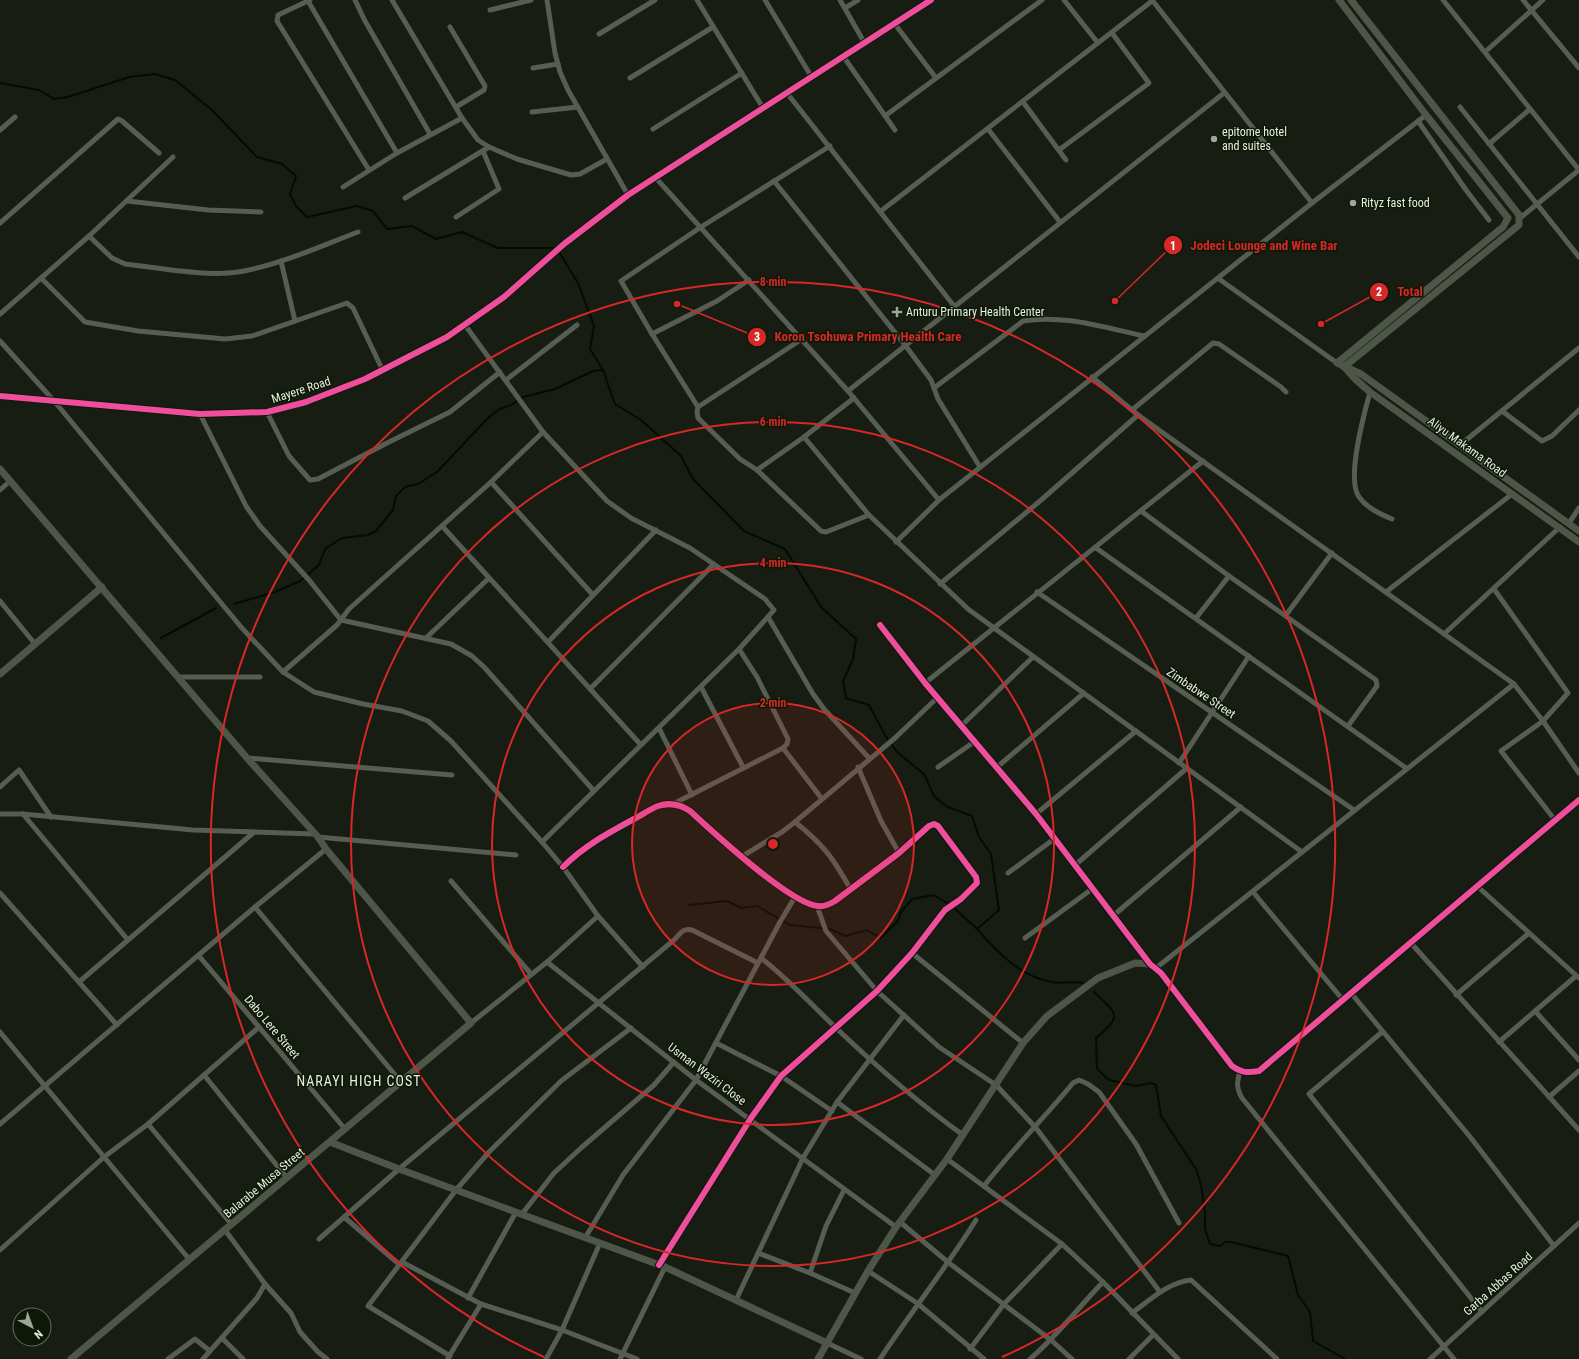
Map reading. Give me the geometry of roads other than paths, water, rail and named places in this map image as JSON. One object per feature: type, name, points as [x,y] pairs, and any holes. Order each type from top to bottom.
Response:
[{"type":"street","points":[[369,170],[277,21],[278,15],[309,0],[397,153]]},
{"type":"street","points":[[355,0],[365,21],[430,134]]},
{"type":"street","points":[[392,0],[462,118],[478,140],[489,147],[517,159],[571,175],[580,174],[607,159]]},
{"type":"street","points":[[397,0],[398,10]]},
{"type":"street","points":[[490,10],[530,0]]},
{"type":"street","points":[[547,0],[558,64],[568,90],[628,195]]},
{"type":"street","points":[[598,34],[656,0]]},
{"type":"street","points":[[697,0],[763,108]]},
{"type":"street","points":[[765,0],[811,76]]},
{"type":"street","points":[[840,0],[864,42]]},
{"type":"street","points":[[845,8],[858,0]]},
{"type":"street","name":"Mayere Road","points":[[0,396],[200,414],[267,412],[306,402],[383,370],[440,341],[465,325],[504,297],[564,244],[628,195],[931,0]]},
{"type":"street","points":[[884,116],[1042,0]]},
{"type":"street","points":[[1064,0],[1098,43]]},
{"type":"street","points":[[881,211],[1112,33],[1152,0],[1312,203]]},
{"type":"street","points":[[1219,279],[1337,362],[1503,227],[1508,218],[1426,115],[1339,0]]},
{"type":"street","points":[[1351,0],[1520,218]]},
{"type":"street","points":[[1344,367],[1519,225],[1520,218],[1579,170],[1443,0]]},
{"type":"street","points":[[1523,0],[1579,68]]},
{"type":"street","points":[[1485,52],[1543,0]]},
{"type":"street","points":[[894,23],[936,78]]},
{"type":"street","points":[[450,27],[486,86],[484,90],[456,107]]},
{"type":"street","points":[[630,78],[713,27]]},
{"type":"street","points":[[1060,150],[1149,83],[1112,33]]},
{"type":"street","points":[[843,56],[894,130]]},
{"type":"street","points":[[533,68],[558,64]]},
{"type":"street","points":[[1395,74],[1402,67]]},
{"type":"street","points":[[653,129],[742,73]]},
{"type":"street","points":[[786,93],[830,146],[954,306]]},
{"type":"street","points":[[848,391],[1224,93]]},
{"type":"street","points":[[1023,102],[1066,160]]},
{"type":"street","points":[[532,112],[578,107]]},
{"type":"street","points":[[1460,107],[1579,257]]},
{"type":"street","points":[[1489,144],[1530,109]]},
{"type":"street","points":[[896,542],[939,500],[1092,377],[1219,279],[1312,203],[1426,115]]},
{"type":"street","points":[[0,130],[15,117]]},
{"type":"street","points":[[343,187],[397,153],[462,118]]},
{"type":"street","points":[[0,223],[118,119],[159,154]]},
{"type":"street","points":[[1418,121],[1466,190],[1489,220]]},
{"type":"street","points":[[988,129],[1060,222]]},
{"type":"street","points":[[698,407],[621,281],[701,227],[830,146]]},
{"type":"street","points":[[405,198],[489,147]]},
{"type":"street","points":[[456,217],[499,189],[483,150]]},
{"type":"street","points":[[0,314],[89,236],[173,157]]},
{"type":"street","points":[[654,177],[701,227],[848,391],[939,500]]},
{"type":"street","points":[[774,181],[905,345],[931,380],[938,399],[980,467]]},
{"type":"street","points":[[127,201],[208,210],[261,212]]},
{"type":"street","points":[[89,236],[112,258],[125,264],[214,272],[243,271],[281,262],[358,232]]},
{"type":"street","points":[[281,262],[295,321]]},
{"type":"street","points":[[1460,263],[1465,270]]},
{"type":"street","points":[[41,278],[85,322],[91,324],[138,331],[225,339],[252,336],[344,303],[350,304],[383,370]]},
{"type":"street","points":[[652,334],[717,300],[749,280]]},
{"type":"street","points":[[934,388],[1023,321],[1037,319],[1061,320],[1145,336]]},
{"type":"street","points":[[465,325],[543,432],[607,501],[631,518],[690,548],[765,599],[774,610],[739,649],[542,842]]},
{"type":"street","points":[[506,380],[577,325]]},
{"type":"street","points":[[802,339],[698,407],[696,412],[702,424],[740,459],[757,470],[821,530],[826,532],[869,515]]},
{"type":"street","points":[[0,341],[55,402],[241,627],[283,672],[314,692],[363,704],[402,710],[428,720],[451,741],[563,866],[598,916],[643,967]]},
{"type":"street","points":[[1132,410],[1213,343],[1219,344],[1286,392]]},
{"type":"street","points":[[1460,445],[1579,348]]},
{"type":"street","name":"Aliyu Makama Road","points":[[1337,362],[1344,367],[1361,374],[1579,531]]},
{"type":"street","name":"Aliyu Makama Road","points":[[1344,367],[1355,380],[1370,392],[1579,542]]},
{"type":"street","points":[[267,412],[289,456],[310,480],[318,479],[386,443],[450,412],[500,372]]},
{"type":"street","points":[[1092,377],[1138,415],[1514,684],[1543,721],[1579,773]]},
{"type":"street","points":[[1370,392],[1359,435],[1355,482],[1356,491],[1360,498],[1373,511],[1392,519]]},
{"type":"street","points":[[757,470],[804,437],[854,398]]},
{"type":"street","points":[[1502,411],[1542,441],[1552,436],[1579,410]]},
{"type":"street","points":[[200,414],[246,506],[260,526],[309,580],[341,620],[451,644],[472,656],[484,667],[594,791]]},
{"type":"street","points":[[940,584],[1040,501],[1138,415]]},
{"type":"street","points":[[283,672],[341,620],[349,609],[491,482],[543,432]]},
{"type":"street","points":[[804,437],[869,515],[968,609],[993,629],[1084,693],[1302,852]]},
{"type":"street","points":[[925,683],[1037,592],[1096,548],[1203,461]]},
{"type":"street","points":[[0,469],[247,758],[316,835],[471,1023],[547,962],[598,916]]},
{"type":"street","points":[[0,490],[10,481]]},
{"type":"street","points":[[491,482],[593,595]]},
{"type":"street","points":[[1386,592],[1512,494]]},
{"type":"street","points":[[1569,523],[1579,508]]},
{"type":"street","points":[[1141,511],[1378,683],[1348,726]]},
{"type":"street","points":[[442,526],[641,745]]},
{"type":"street","points":[[1444,634],[1560,527]]},
{"type":"street","points":[[548,642],[656,530]]},
{"type":"street","points":[[1096,548],[1406,768]]},
{"type":"street","points":[[1286,615],[1332,553]]},
{"type":"street","points":[[590,689],[714,564]]},
{"type":"street","points":[[1196,618],[1229,576]]},
{"type":"street","points":[[426,638],[489,578]]},
{"type":"street","points":[[0,674],[102,587]]},
{"type":"street","points":[[1494,589],[1568,693],[1543,721],[1501,751],[1555,820]]},
{"type":"street","name":"Zimbabwe Street","points":[[1037,592],[1354,810]]},
{"type":"street","points":[[0,601],[35,644]]},
{"type":"street","points":[[768,617],[813,694],[824,709],[869,758]]},
{"type":"street","points":[[880,625],[937,698],[1036,814],[1074,866],[1114,915],[1150,964],[1156,968],[1232,1066],[1240,1071],[1248,1073],[1259,1071],[1579,800]]},
{"type":"street","points":[[563,866],[578,851],[658,806],[673,804],[690,796],[743,767],[783,748],[787,744],[788,739],[757,676],[739,649]]},
{"type":"street","points":[[1179,763],[1249,656]]},
{"type":"street","points":[[961,726],[1033,657]]},
{"type":"street","points":[[178,677],[260,677]]},
{"type":"street","points":[[1156,968],[1253,892],[1406,768],[1514,684]]},
{"type":"street","points":[[701,687],[743,767]]},
{"type":"street","points":[[996,768],[1084,693]]},
{"type":"street","points":[[741,856],[782,832],[795,822],[881,747],[895,738],[937,698]]},
{"type":"street","points":[[659,728],[690,796]]},
{"type":"street","points":[[1036,814],[1136,732]]},
{"type":"street","points":[[938,767],[974,742]]},
{"type":"street","points":[[783,748],[822,799]]},
{"type":"street","points":[[247,758],[452,775]]},
{"type":"street","points":[[858,767],[881,821],[899,852]]},
{"type":"street","points":[[1074,866],[1187,768]]},
{"type":"street","points":[[0,787],[19,770],[51,817]]},
{"type":"street","points":[[684,807],[690,796]]},
{"type":"street","points":[[620,1359],[662,1266],[751,1118],[781,1076],[877,991],[912,953],[945,910],[951,904],[961,899],[977,883],[976,878],[938,826],[934,824],[928,826],[899,852],[851,890],[835,901],[826,905],[817,906],[795,897],[741,856],[684,807],[673,804]]},
{"type":"street","points":[[1114,915],[1241,807]]},
{"type":"street","points":[[0,814],[23,814],[193,830],[316,835],[516,855]]},
{"type":"street","points":[[23,814],[128,940]]},
{"type":"street","points":[[795,822],[817,839],[829,854],[851,890]]},
{"type":"street","points":[[79,982],[254,833]]},
{"type":"street","points":[[1008,873],[1054,839]]},
{"type":"street","points":[[0,1124],[255,907],[326,849]]},
{"type":"street","points":[[451,881],[531,974]]},
{"type":"street","points":[[1478,886],[1578,977],[1499,1042]]},
{"type":"street","points":[[1025,938],[1092,889]]},
{"type":"street","points":[[1253,892],[1343,1000]]},
{"type":"street","points":[[0,893],[117,1025]]},
{"type":"street","points":[[585,1238],[623,1176],[696,1080],[781,920],[795,897]]},
{"type":"street","points":[[817,906],[826,931],[877,991],[939,1047],[996,1085],[1036,1128],[1160,1292]]},
{"type":"street","points":[[255,907],[401,1082]]},
{"type":"street","points":[[318,1239],[399,1169],[643,967],[686,928],[760,960],[781,973],[836,1028],[915,1099],[963,1135]]},
{"type":"street","points":[[1456,995],[1529,933]]},
{"type":"street","points":[[1410,942],[1456,995],[1579,1130]]},
{"type":"street","points":[[912,953],[1023,1043]]},
{"type":"street","name":"Dabo Lere Street","points":[[199,956],[345,1129]]},
{"type":"street","name":"Usman Waziri Close","points":[[547,962],[600,1002],[696,1080],[751,1118],[844,1190],[898,1225],[1051,1340],[1072,1359]]},
{"type":"street","points":[[818,1359],[868,1271],[898,1225],[947,1159],[1023,1043],[1047,1016],[1098,978],[1135,963],[1150,964]]},
{"type":"street","points":[[1351,993],[1471,1138],[1554,1246]]},
{"type":"street","points":[[1535,1011],[1579,1060]]},
{"type":"street","points":[[736,1300],[803,1158],[837,1102],[904,1015]]},
{"type":"street","name":"Balarabe Musa Street","points":[[71,1359],[471,1023]]},
{"type":"street","points":[[0,1250],[104,1157],[148,1124],[259,1027]]},
{"type":"street","points":[[481,1304],[449,1358],[368,1306],[456,1190],[489,1152],[561,1082],[631,1028]]},
{"type":"street","points":[[0,1032],[189,1259]]},
{"type":"street","points":[[1382,1032],[1309,1094],[1482,1312]]},
{"type":"street","points":[[716,1043],[781,1076],[832,1111]]},
{"type":"street","points":[[468,1298],[519,1213],[554,1173],[654,1085],[674,1062]]},
{"type":"street","points":[[1240,1071],[1237,1090],[1242,1098],[1454,1359]]},
{"type":"street","points":[[1549,1097],[1579,1071]]},
{"type":"street","points":[[204,1075],[287,1178]]},
{"type":"street","points":[[984,1186],[1009,1154],[1036,1128],[1073,1083],[1079,1080],[1088,1084],[1099,1092],[1136,1144],[1179,1223]]},
{"type":"street","points":[[837,1102],[935,1175]]},
{"type":"street","points":[[148,1124],[232,1225]]},
{"type":"street","points":[[330,1142],[662,1266],[861,1359]]},
{"type":"street","points":[[947,1159],[1062,1244],[1104,1282],[1132,1313],[1178,1359]]},
{"type":"street","points":[[810,1273],[826,1226],[844,1190]]},
{"type":"street","points":[[344,1217],[401,1264],[468,1298],[481,1304],[562,1330],[637,1359]]},
{"type":"street","points":[[880,1359],[917,1303],[949,1263],[976,1220]]},
{"type":"street","name":"Garba Abbas Road","points":[[1430,1359],[1579,1223]]},
{"type":"street","points":[[226,1230],[265,1284],[291,1313],[300,1332],[318,1352],[327,1359]]},
{"type":"street","points":[[546,1359],[562,1330],[600,1243]]},
{"type":"street","points":[[970,1349],[1004,1304],[1062,1244]]},
{"type":"street","points":[[758,1253],[810,1273],[855,1293]]},
{"type":"street","points":[[868,1271],[917,1303],[970,1349],[984,1359]]},
{"type":"street","points":[[1132,1313],[1160,1292],[1181,1281],[1191,1280],[1277,1359]]},
{"type":"street","points":[[1030,1359],[1051,1340],[1073,1313],[1104,1282]]},
{"type":"street","points":[[203,1359],[257,1298],[265,1284]]},
{"type":"street","points":[[1129,1359],[1154,1334]]},
{"type":"street","points":[[168,1359],[195,1338],[210,1351]]},
{"type":"street","points":[[222,1338],[243,1359]]},
{"type":"waterway","points":[[0,83],[39,90],[54,99],[68,97],[129,77],[155,74],[175,80],[212,110],[257,157],[282,164],[296,176],[290,194],[296,206],[307,217],[357,206],[373,211],[387,229],[412,226],[436,239],[462,232],[498,248],[556,248]]},
{"type":"waterway","points":[[559,252],[578,283],[594,326],[590,349],[603,370],[615,404],[641,420],[681,456],[693,479],[744,531],[785,549],[821,607],[856,639],[853,659],[843,681],[846,698],[869,705],[885,735],[897,752],[924,774],[934,796],[946,806],[972,816],[979,837],[991,854],[999,910],[977,929],[1001,955],[1030,975],[1052,982],[1083,983]]},
{"type":"waterway","points":[[234,604],[275,592],[300,581],[319,565],[325,549],[342,538],[368,535],[376,531],[393,510],[396,496],[405,487],[418,484],[437,472],[487,419],[498,410],[511,405],[523,397],[555,389],[593,371],[603,370]]},
{"type":"waterway","points":[[161,638],[216,608]]},
{"type":"waterway","points":[[689,905],[727,901],[741,908],[757,906],[790,925],[830,929],[845,936],[867,930],[880,938],[898,921],[901,912],[912,899],[934,895],[952,906],[977,929]]},
{"type":"waterway","points":[[1094,992],[1108,1006],[1114,1015],[1114,1019],[1096,1038],[1097,1069],[1109,1080],[1136,1086],[1151,1083],[1156,1085],[1161,1116],[1196,1169],[1201,1185],[1205,1213],[1205,1229],[1210,1244],[1220,1246],[1225,1242],[1231,1242],[1288,1256],[1298,1295],[1310,1312],[1313,1341],[1345,1359]]},
{"type":"place","name":"epitome hotel and suites","points":[[1214,139]]},
{"type":"place","name":"Rityz fast food","points":[[1353,203]]},
{"type":"place","name":"Jodeci Lounge and Wine Bar","points":[[1115,301]]},
{"type":"place","name":"Koron Tsohuwa Primary Health Care","points":[[677,304]]},
{"type":"place","name":"Anturu Primary Health Center","points":[[897,312]]},
{"type":"place","name":"Total","points":[[1321,324]]},
{"type":"district","name":"NARAYI HIGH COST","points":[[359,1081]]}]
